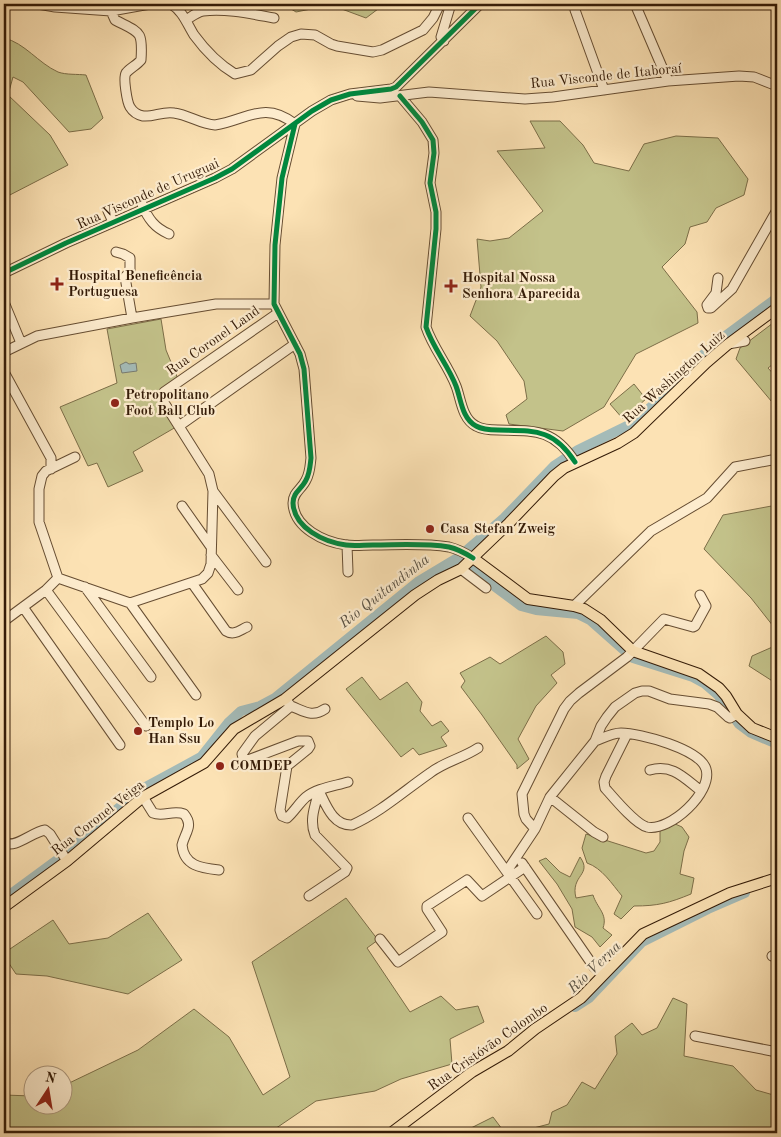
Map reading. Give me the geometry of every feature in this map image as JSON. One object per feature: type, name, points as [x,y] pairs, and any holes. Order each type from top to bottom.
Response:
[{"type":"main road","name":"Rua Washington Luiz","points":[[473,558],[510,523],[554,476],[574,462],[610,447],[634,433],[706,363],[777,308]]},
{"type":"main road","name":"Rua Coronel Veiga","points":[[4,907],[67,861],[143,797],[204,763],[234,729],[288,703],[415,595],[438,580],[461,569],[473,558]]},
{"type":"main road","points":[[473,558],[528,599],[584,609],[601,620],[630,654],[699,674],[726,696],[734,716],[752,728],[777,738]]},
{"type":"main road","name":"Rua Cristóvão Colombo","points":[[390,1133],[472,1072],[508,1051],[534,1029],[581,998],[643,934],[730,893],[777,878]]},
{"type":"street","points":[[38,4],[55,8],[111,10],[150,4]]},
{"type":"street","points":[[173,4],[186,20],[195,36],[220,63],[235,74],[251,70],[278,46],[291,37],[301,34],[315,34],[337,46],[378,52],[423,30],[433,18],[440,4]]},
{"type":"street","points":[[444,41],[440,37],[450,6],[448,4]]},
{"type":"street","points":[[350,94],[396,87],[480,4]]},
{"type":"street","points":[[575,4],[575,10],[604,90]]},
{"type":"street","points":[[636,4],[668,81]]},
{"type":"street","points":[[111,10],[115,20],[134,29],[139,34],[142,44],[141,60],[125,74],[124,80],[130,106],[140,116],[174,113],[184,115],[207,125],[215,125],[269,111],[283,116],[295,124],[282,178],[275,246],[276,308],[300,354],[304,369],[311,458],[310,472],[305,482],[295,493],[293,501],[294,509],[304,526],[316,535],[347,546],[426,545],[459,550],[473,558]]},
{"type":"street","points":[[186,20],[203,11],[232,12],[274,18]]},
{"type":"street","name":"Rua Visconde de Itaboraí","points":[[295,124],[321,105],[350,94],[371,98],[429,92],[525,98],[668,81],[754,77],[777,86]]},
{"type":"street","points":[[400,96],[422,122],[433,140],[434,153],[430,183],[436,212],[436,229],[426,327],[448,368],[464,412],[471,422],[485,430],[548,435],[556,439],[567,450],[574,462]]},
{"type":"street","name":"Rua Visconde de Uruguai","points":[[4,273],[143,206],[203,185],[224,174],[295,124]]},
{"type":"street","points":[[143,206],[156,228],[169,234]]},
{"type":"street","points":[[718,278],[716,293],[707,305],[708,308],[722,299],[732,289],[777,210]]},
{"type":"street","points":[[108,211],[113,222]]},
{"type":"street","points":[[116,252],[130,258],[130,272],[125,277],[132,318]]},
{"type":"street","points":[[4,302],[21,343]]},
{"type":"street","points":[[4,352],[37,336],[216,304],[276,308]]},
{"type":"street","name":"Rua Coronel Land","points":[[179,426],[163,401],[162,396],[164,392],[276,308]]},
{"type":"street","points":[[728,345],[746,341]]},
{"type":"street","points":[[130,603],[202,579],[208,573],[211,564],[213,491],[209,474],[179,426],[295,344]]},
{"type":"street","points":[[4,372],[51,458],[51,469]]},
{"type":"street","points":[[58,578],[41,530],[38,514],[39,489],[42,476],[46,471],[75,457]]},
{"type":"street","points":[[574,606],[651,531],[707,498],[736,467],[777,459]]},
{"type":"street","points":[[213,491],[266,562]]},
{"type":"street","points":[[182,506],[238,590]]},
{"type":"street","points":[[347,546],[348,572]]},
{"type":"street","points":[[461,569],[486,588]]},
{"type":"street","points":[[58,578],[130,603],[196,695]]},
{"type":"street","points":[[4,621],[46,590],[58,578]]},
{"type":"street","points":[[192,583],[226,631],[230,634],[247,627]]},
{"type":"street","points":[[85,587],[151,677]]},
{"type":"street","points":[[46,590],[146,726]]},
{"type":"street","points":[[535,829],[524,814],[522,794],[564,709],[579,693],[630,654],[664,619],[695,626],[706,606],[700,595]]},
{"type":"street","points":[[22,607],[120,745]]},
{"type":"street","points":[[509,874],[517,857],[535,829],[550,797],[595,741],[601,726],[611,712],[635,693],[649,691],[670,699],[709,704],[734,716]]},
{"type":"street","points":[[324,709],[318,714],[312,714],[288,703],[255,736],[242,756],[248,760],[298,741],[308,741],[310,746],[308,749],[287,766],[280,810],[282,816],[287,818],[308,795],[348,782]]},
{"type":"street","points":[[595,741],[614,733],[627,734],[679,746],[700,760],[706,767],[707,774],[701,791],[686,811],[665,825],[655,828],[637,822],[608,791],[604,782],[627,734]]},
{"type":"street","points":[[319,791],[333,817],[339,823],[352,825],[404,793],[430,772],[478,748]]},
{"type":"street","points":[[650,770],[658,768],[669,769],[701,791]]},
{"type":"street","points":[[309,896],[345,872],[347,868],[314,835],[312,820],[319,791]]},
{"type":"street","points":[[143,797],[153,813],[162,815],[174,812],[184,814],[190,827],[182,845],[187,859],[196,867],[219,870]]},
{"type":"street","points":[[550,797],[603,837]]},
{"type":"street","points":[[468,818],[537,914]]},
{"type":"street","points":[[4,842],[12,845],[31,834],[45,830],[50,834],[67,861]]},
{"type":"street","points":[[517,857],[594,967],[599,971],[614,963]]},
{"type":"street","points":[[380,939],[398,962],[442,932],[427,906],[465,880],[468,880],[482,896],[509,874],[525,867]]},
{"type":"street","points":[[695,1036],[777,1052]]},
{"type":"shaded area","points":[[283,4],[371,4],[378,9],[366,18],[331,5],[296,12]]},
{"type":"shaded area","points":[[4,38],[18,44],[58,72],[86,75],[103,118],[91,129],[69,132],[23,82],[13,77],[8,95],[50,135],[68,165],[4,198]]},
{"type":"shaded area","points":[[530,121],[560,121],[583,145],[594,163],[629,171],[644,144],[676,136],[718,138],[748,179],[744,195],[716,208],[707,222],[690,227],[685,244],[662,267],[697,312],[698,323],[636,354],[604,407],[563,431],[509,424],[506,415],[527,399],[524,381],[497,341],[470,316],[481,287],[477,239],[490,241],[509,238],[543,211],[497,151],[545,148]]},
{"type":"shaded area","name":"Petropolitano Foot Ball Club","points":[[161,319],[166,350],[178,379],[163,389],[176,427],[133,452],[143,471],[108,487],[97,463],[88,466],[60,407],[117,383],[107,329]]},
{"type":"shaded area","points":[[777,320],[777,361],[768,368],[777,378],[777,408],[736,359],[740,348]]},
{"type":"shaded area","points":[[634,384],[646,399],[623,419],[610,404]]},
{"type":"shaded area","points":[[777,505],[777,631],[751,598],[704,549],[723,515]]},
{"type":"shaded area","points":[[456,560],[463,565],[437,578],[434,575]]},
{"type":"shaded area","points":[[546,636],[563,652],[565,664],[551,675],[557,683],[536,706],[518,739],[529,759],[517,769],[517,765],[461,687],[465,681],[460,673],[490,657],[500,664]]},
{"type":"shaded area","points":[[777,645],[777,684],[749,666],[752,656]]},
{"type":"shaded area","points":[[362,677],[380,700],[407,682],[422,702],[420,711],[432,726],[441,721],[449,731],[441,737],[447,746],[419,755],[413,748],[401,757],[346,689]]},
{"type":"shaded area","points":[[673,823],[682,827],[689,837],[684,851],[680,874],[694,878],[691,894],[663,903],[634,906],[621,919],[614,914],[622,896],[602,872],[587,863],[582,848],[586,834],[646,853],[654,851],[660,842],[660,831]]},
{"type":"shaded area","points":[[580,857],[584,868],[576,884],[576,898],[593,895],[603,915],[603,928],[612,935],[600,947],[592,937],[575,927],[572,909],[557,884],[539,861],[546,858],[560,872],[570,877]]},
{"type":"shaded area","points":[[346,898],[378,940],[367,948],[410,1012],[441,996],[456,1010],[478,1006],[484,1022],[450,1039],[452,1064],[401,1079],[375,1091],[316,1101],[269,1133],[4,1133],[4,1095],[22,1096],[22,1114],[72,1114],[72,1082],[138,1050],[194,1009],[229,1037],[263,1095],[290,1077],[252,962]]},
{"type":"shaded area","points":[[148,913],[182,960],[128,994],[47,976],[16,974],[4,956],[4,953],[53,920],[69,944],[108,938]]},
{"type":"shaded area","points":[[673,998],[687,1004],[684,1056],[733,1066],[756,1090],[777,1096],[777,1133],[526,1133],[526,1130],[549,1124],[552,1112],[567,1105],[582,1082],[595,1089],[617,1054],[615,1036],[632,1023],[642,1035],[657,1028]]},
{"type":"shaded area","points":[[493,1117],[505,1133],[461,1133]]},
{"type":"water","points":[[126,362],[129,364],[136,363],[137,371],[122,373],[120,365]]},
{"type":"waterway","name":"Rio Quitandinha","points":[[4,899],[72,849],[101,822],[144,788],[201,757],[228,723],[241,711],[260,706],[275,698],[419,581],[459,557],[504,518],[554,466],[578,450],[631,424],[659,400],[691,365],[724,337],[777,298]]},
{"type":"waterway","points":[[459,560],[521,606],[536,610],[578,614],[590,620],[633,658],[693,677],[704,683],[718,695],[739,724],[751,733],[777,744]]},
{"type":"waterway","name":"Rio Verna","points":[[575,1007],[589,998],[642,942],[745,893]]},
{"type":"cycle path","points":[[4,273],[66,243],[215,178],[232,169],[312,111],[331,100],[350,94],[396,87],[480,4]]},
{"type":"cycle path","points":[[400,96],[422,122],[433,140],[434,153],[430,183],[436,212],[436,229],[426,327],[453,378],[465,414],[471,423],[481,428],[532,432],[550,437],[559,443],[575,462]]},
{"type":"cycle path","points":[[295,124],[282,178],[275,245],[274,304],[300,354],[304,369],[311,458],[307,477],[293,499],[295,512],[304,526],[329,541],[346,545],[411,544],[449,547],[473,558]]},
{"type":"place","name":"Hospital Beneficência Portuguesa","points":[[57,284]]},
{"type":"place","name":"Hospital Nossa Senhora Aparecida","points":[[451,286]]},
{"type":"place","name":"Petropolitano Foot Ball Club","points":[[115,403]]},
{"type":"place","name":"Casa Stefan Zweig","points":[[430,529]]},
{"type":"place","name":"Templo Lo Han Ssu","points":[[138,731]]},
{"type":"place","name":"COMDEP","points":[[220,766]]}]
